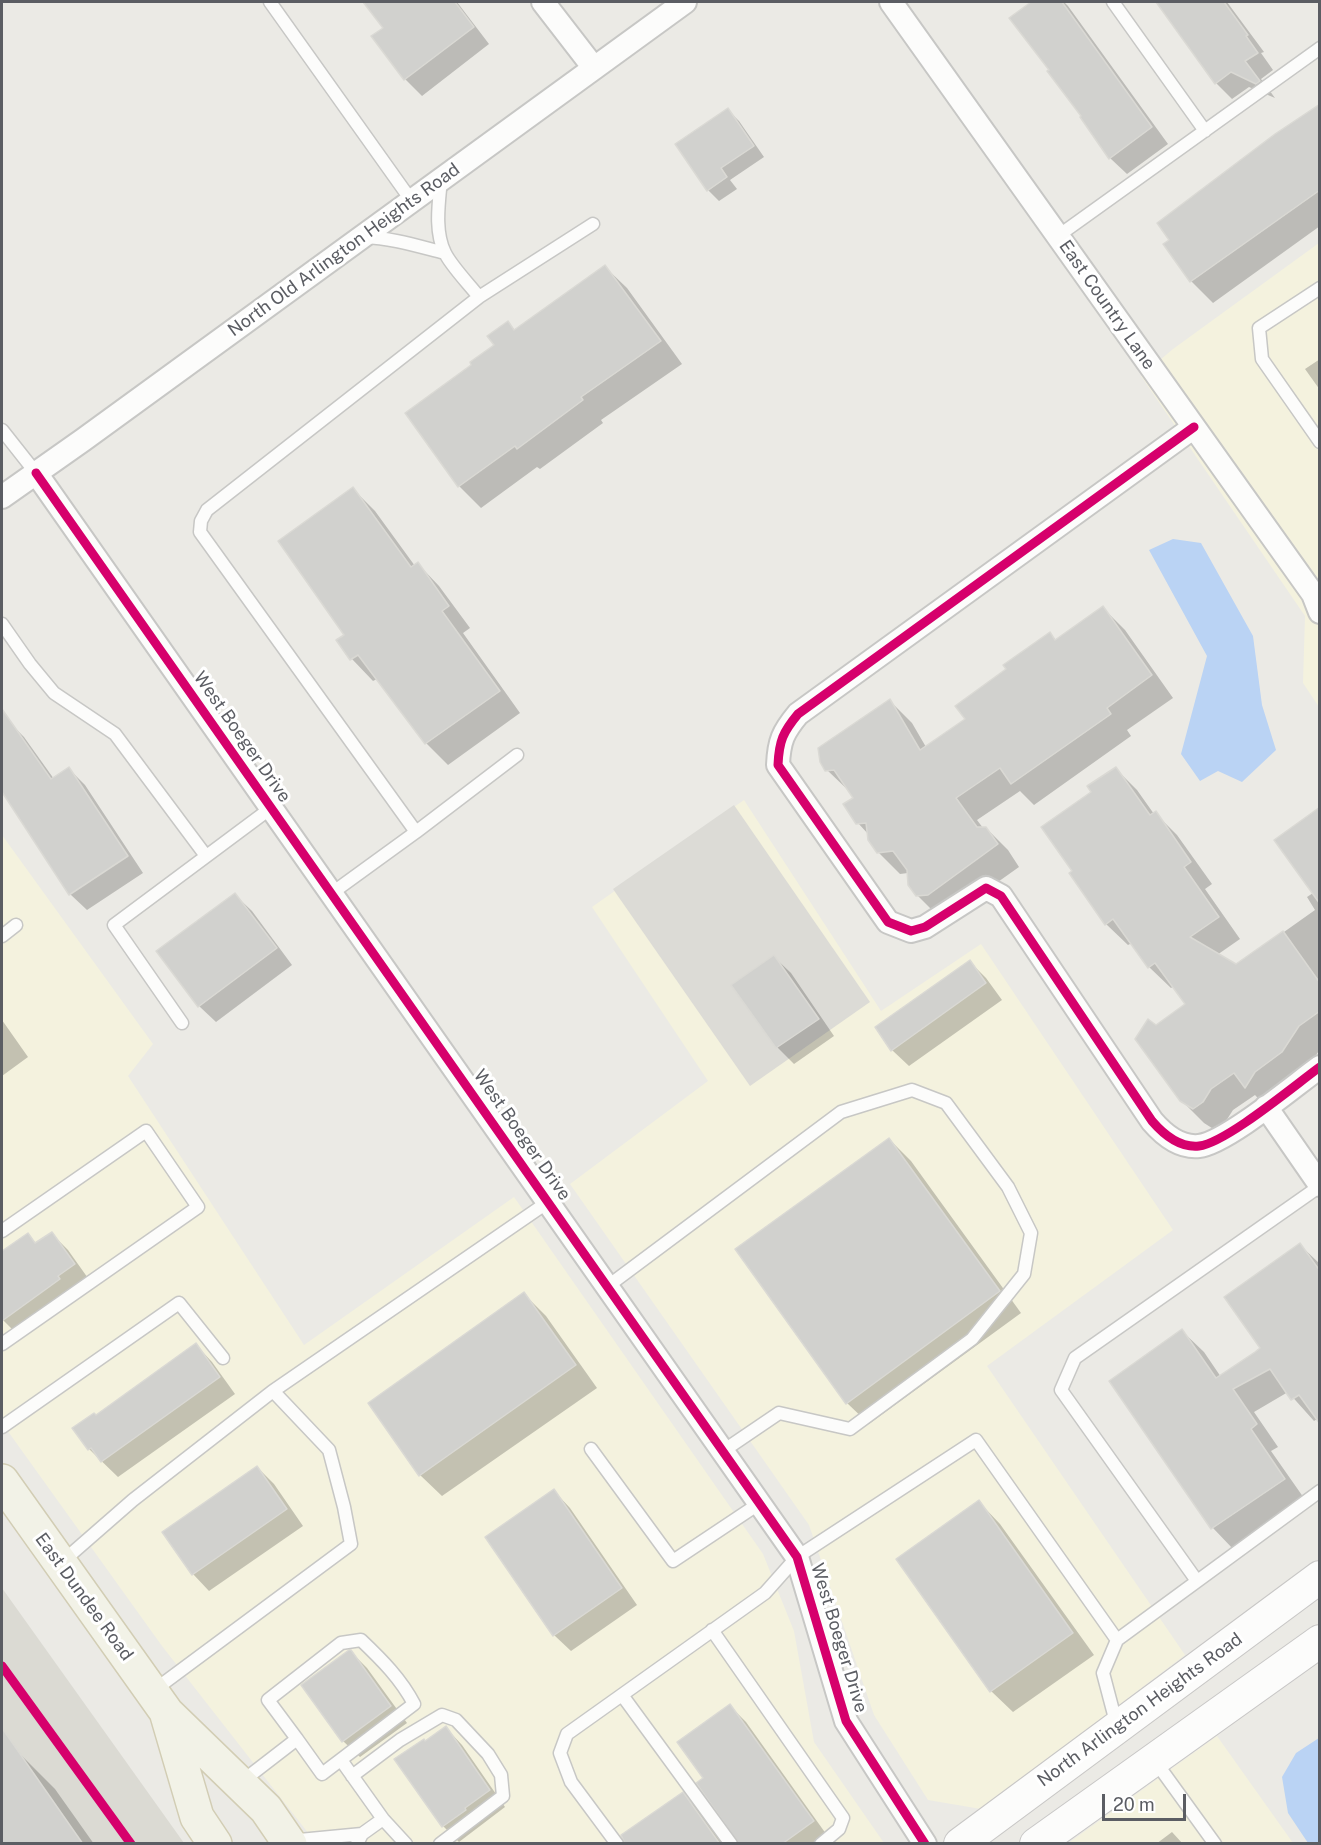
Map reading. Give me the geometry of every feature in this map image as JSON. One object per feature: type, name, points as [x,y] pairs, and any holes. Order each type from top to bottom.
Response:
[{"type":"main road","name":"East Dundee Road","points":[[2,1481],[160,1703],[266,1809],[289,1842]]},
{"type":"main road","name":"North Arlington Heights Road","points":[[960,1844],[1320,1577]]},
{"type":"main road","points":[[1036,1844],[1320,1641]]},
{"type":"main road","name":"East Dundee Road","points":[[160,1703],[197,1817],[215,1844]]},
{"type":"street","points":[[543,2],[594,68]]},
{"type":"street","name":"North Old Arlington Heights Road","points":[[2,497],[685,2]]},
{"type":"street","name":"East Country Lane","points":[[891,2],[1313,594],[1320,612]]},
{"type":"street","points":[[1194,428],[798,714],[785,729],[779,745],[778,765],[888,922],[911,931],[925,927],[986,888],[1001,896],[1162,1133],[1182,1144],[1198,1146],[1213,1143],[1320,1066]]},
{"type":"street","name":"West Boeger Drive","points":[[36,473],[797,1557],[846,1721],[925,1844]]},
{"type":"street","points":[[1266,1107],[1320,1185]]},
{"type":"lane","points":[[270,2],[411,200]]},
{"type":"lane","points":[[1113,2],[1205,131]]},
{"type":"lane","points":[[1058,236],[1320,48]]},
{"type":"lane","points":[[441,178],[438,211],[445,253],[479,297]]},
{"type":"lane","points":[[416,832],[200,532],[201,521],[207,510],[479,297],[593,224]]},
{"type":"lane","points":[[360,237],[401,241],[445,253]]},
{"type":"lane","points":[[1320,288],[1259,328],[1263,359],[1320,442]]},
{"type":"lane","points":[[2,430],[36,473]]},
{"type":"lane","points":[[2,624],[54,693],[115,734],[206,856]]},
{"type":"lane","points":[[332,893],[518,755]]},
{"type":"lane","points":[[182,1023],[114,925],[271,808]]},
{"type":"lane","points":[[2,936],[16,925]]},
{"type":"lane","points":[[608,1286],[841,1112],[912,1089],[946,1103],[1008,1187],[1031,1233],[1024,1274],[972,1339],[849,1429],[779,1413],[723,1451]]},
{"type":"lane","points":[[2,1231],[146,1131],[198,1208],[2,1344]]},
{"type":"lane","points":[[1197,1581],[1061,1390],[1075,1358],[1320,1185]]},
{"type":"lane","points":[[60,1564],[133,1500],[273,1391],[548,1202]]},
{"type":"lane","points":[[2,1427],[179,1303],[222,1358]]},
{"type":"lane","points":[[160,1703],[351,1544],[329,1450],[273,1391]]},
{"type":"lane","points":[[617,1844],[571,1782],[560,1753],[567,1734],[765,1593],[797,1557],[976,1440],[1117,1640]]},
{"type":"lane","points":[[591,1449],[673,1561],[760,1503]]},
{"type":"lane","points":[[1118,1727],[1104,1673],[1117,1640],[1320,1491]]},
{"type":"lane","points":[[712,1630],[843,1818],[839,1829],[821,1844]]},
{"type":"lane","points":[[361,1640],[383,1660],[405,1686],[414,1704],[322,1774],[297,1739],[268,1700],[341,1643],[361,1640]]},
{"type":"lane","points":[[622,1695],[731,1844]]},
{"type":"lane","points":[[351,1776],[432,1720],[442,1715],[456,1720],[488,1754],[501,1775],[503,1796],[440,1844]]},
{"type":"lane","points":[[239,1784],[297,1739]]},
{"type":"lane","points":[[340,1760],[383,1819],[406,1844]]},
{"type":"lane","points":[[1155,1760],[1215,1844]]},
{"type":"lane","points":[[289,1842],[359,1839],[383,1819]]},
{"type":"shaded area","points":[[1319,243],[1319,707],[1303,683],[1305,616],[1141,376],[1173,349]]},
{"type":"shaded area","points":[[744,800],[881,1011],[981,944],[1173,1230],[987,1366],[1185,1655],[981,1809],[928,1800],[874,1715],[809,1525],[570,1184],[708,1081],[592,907]]},
{"type":"shaded area","points":[[734,805],[870,1002],[750,1086],[613,889]]},
{"type":"shaded area","points":[[2,835],[153,1044],[128,1076],[304,1345],[514,1197],[763,1554],[794,1631],[814,1742],[884,1843],[316,1843],[162,1646],[2,1423]]},
{"type":"shaded area","points":[[2,1588],[184,1843],[2,1843]]},
{"type":"shaded area","points":[[1217,1736],[1293,1843],[1067,1844]]},
{"type":"water","points":[[1173,539],[1201,543],[1253,636],[1262,705],[1276,750],[1242,782],[1218,771],[1200,781],[1181,754],[1207,656],[1149,550]]},
{"type":"water","points":[[1319,1738],[1319,1843],[1308,1843],[1288,1813],[1282,1777],[1296,1753]]},
{"type":"building","points":[[363,2],[455,2],[474,27],[404,80],[371,36],[383,28]]},
{"type":"building","points":[[1031,2],[1062,2],[1152,127],[1109,159],[1081,116],[1047,71],[1049,70],[1009,18]]},
{"type":"building","points":[[1156,2],[1224,2],[1258,53],[1245,61],[1260,81],[1256,84],[1231,72],[1215,84]]},
{"type":"building","points":[[1320,104],[1320,190],[1190,282],[1163,244],[1169,240],[1157,223],[1275,134]]},
{"type":"building","points":[[728,108],[754,146],[721,168],[727,177],[707,191],[675,144]]},
{"type":"building","points":[[605,265],[661,341],[581,397],[583,400],[517,449],[515,446],[458,487],[405,413],[471,365],[470,362],[494,345],[487,336],[508,321],[514,330]]},
{"type":"building","points":[[353,487],[411,567],[418,562],[449,606],[442,611],[500,691],[425,744],[358,655],[350,660],[336,640],[344,635],[278,541]]},
{"type":"building","points":[[1103,606],[1152,675],[1107,708],[1111,714],[1011,784],[1000,768],[956,798],[977,827],[986,827],[998,844],[928,895],[916,896],[908,885],[907,870],[893,851],[877,853],[868,840],[866,823],[856,824],[843,804],[853,798],[834,770],[825,771],[820,762],[818,748],[890,699],[920,750],[965,719],[955,706],[1006,669],[1003,665],[1050,632],[1055,640]]},
{"type":"building","points":[[2,709],[51,779],[69,767],[128,856],[69,895],[2,792]]},
{"type":"building","points":[[1116,767],[1150,815],[1156,811],[1191,862],[1184,867],[1219,917],[1190,937],[1236,964],[1283,931],[1320,983],[1320,1011],[1299,1026],[1282,1052],[1255,1072],[1245,1088],[1234,1073],[1211,1089],[1203,1102],[1193,1109],[1180,1101],[1135,1039],[1148,1019],[1156,1025],[1185,1004],[1155,963],[1148,968],[1113,919],[1105,925],[1069,873],[1072,871],[1041,827],[1091,792],[1087,786]]},
{"type":"building","points":[[1320,807],[1320,904],[1274,840]]},
{"type":"building","points":[[235,893],[277,948],[198,1007],[156,951]]},
{"type":"building","points":[[774,955],[819,1019],[776,1048],[731,985]]},
{"type":"building","points":[[970,960],[986,983],[891,1051],[875,1027]]},
{"type":"building","points":[[889,1138],[1000,1291],[846,1404],[735,1249]]},
{"type":"building","points":[[52,1232],[75,1264],[58,1276],[60,1279],[2,1321],[2,1251],[28,1233],[35,1243]]},
{"type":"building","points":[[1300,1243],[1320,1271],[1320,1424],[1299,1395],[1291,1400],[1270,1369],[1233,1389],[1257,1424],[1251,1429],[1285,1479],[1211,1529],[1109,1381],[1182,1329],[1216,1378],[1255,1352],[1260,1348],[1224,1297]]},
{"type":"building","points":[[524,1292],[576,1365],[419,1476],[368,1403]]},
{"type":"building","points":[[196,1343],[220,1377],[101,1462],[91,1448],[88,1450],[72,1428],[94,1413],[96,1415]]},
{"type":"building","points":[[257,1466],[287,1509],[192,1575],[162,1532]]},
{"type":"building","points":[[554,1489],[622,1588],[553,1636],[485,1537]]},
{"type":"building","points":[[979,1500],[1073,1633],[990,1692],[896,1559]]},
{"type":"building","points":[[349,1650],[391,1706],[342,1742],[301,1685]]},
{"type":"building","points":[[730,1704],[814,1821],[782,1844],[739,1844],[696,1783],[703,1778],[677,1742]]},
{"type":"building","points":[[446,1726],[490,1790],[442,1827],[394,1759]]},
{"type":"building","points":[[2,1728],[83,1844],[2,1844]]},
{"type":"building","points":[[683,1792],[720,1844],[625,1844],[621,1835]]},
{"type":"cycle path","points":[[1194,427],[798,714],[783,737],[779,749],[778,765],[888,922],[911,931],[925,927],[986,888],[1001,896],[1152,1121],[1173,1140],[1185,1145],[1199,1146],[1226,1135],[1320,1067]]},
{"type":"cycle path","points":[[36,473],[797,1557],[846,1721],[925,1844]]},
{"type":"cycle path","points":[[2,1666],[131,1844]]}]
